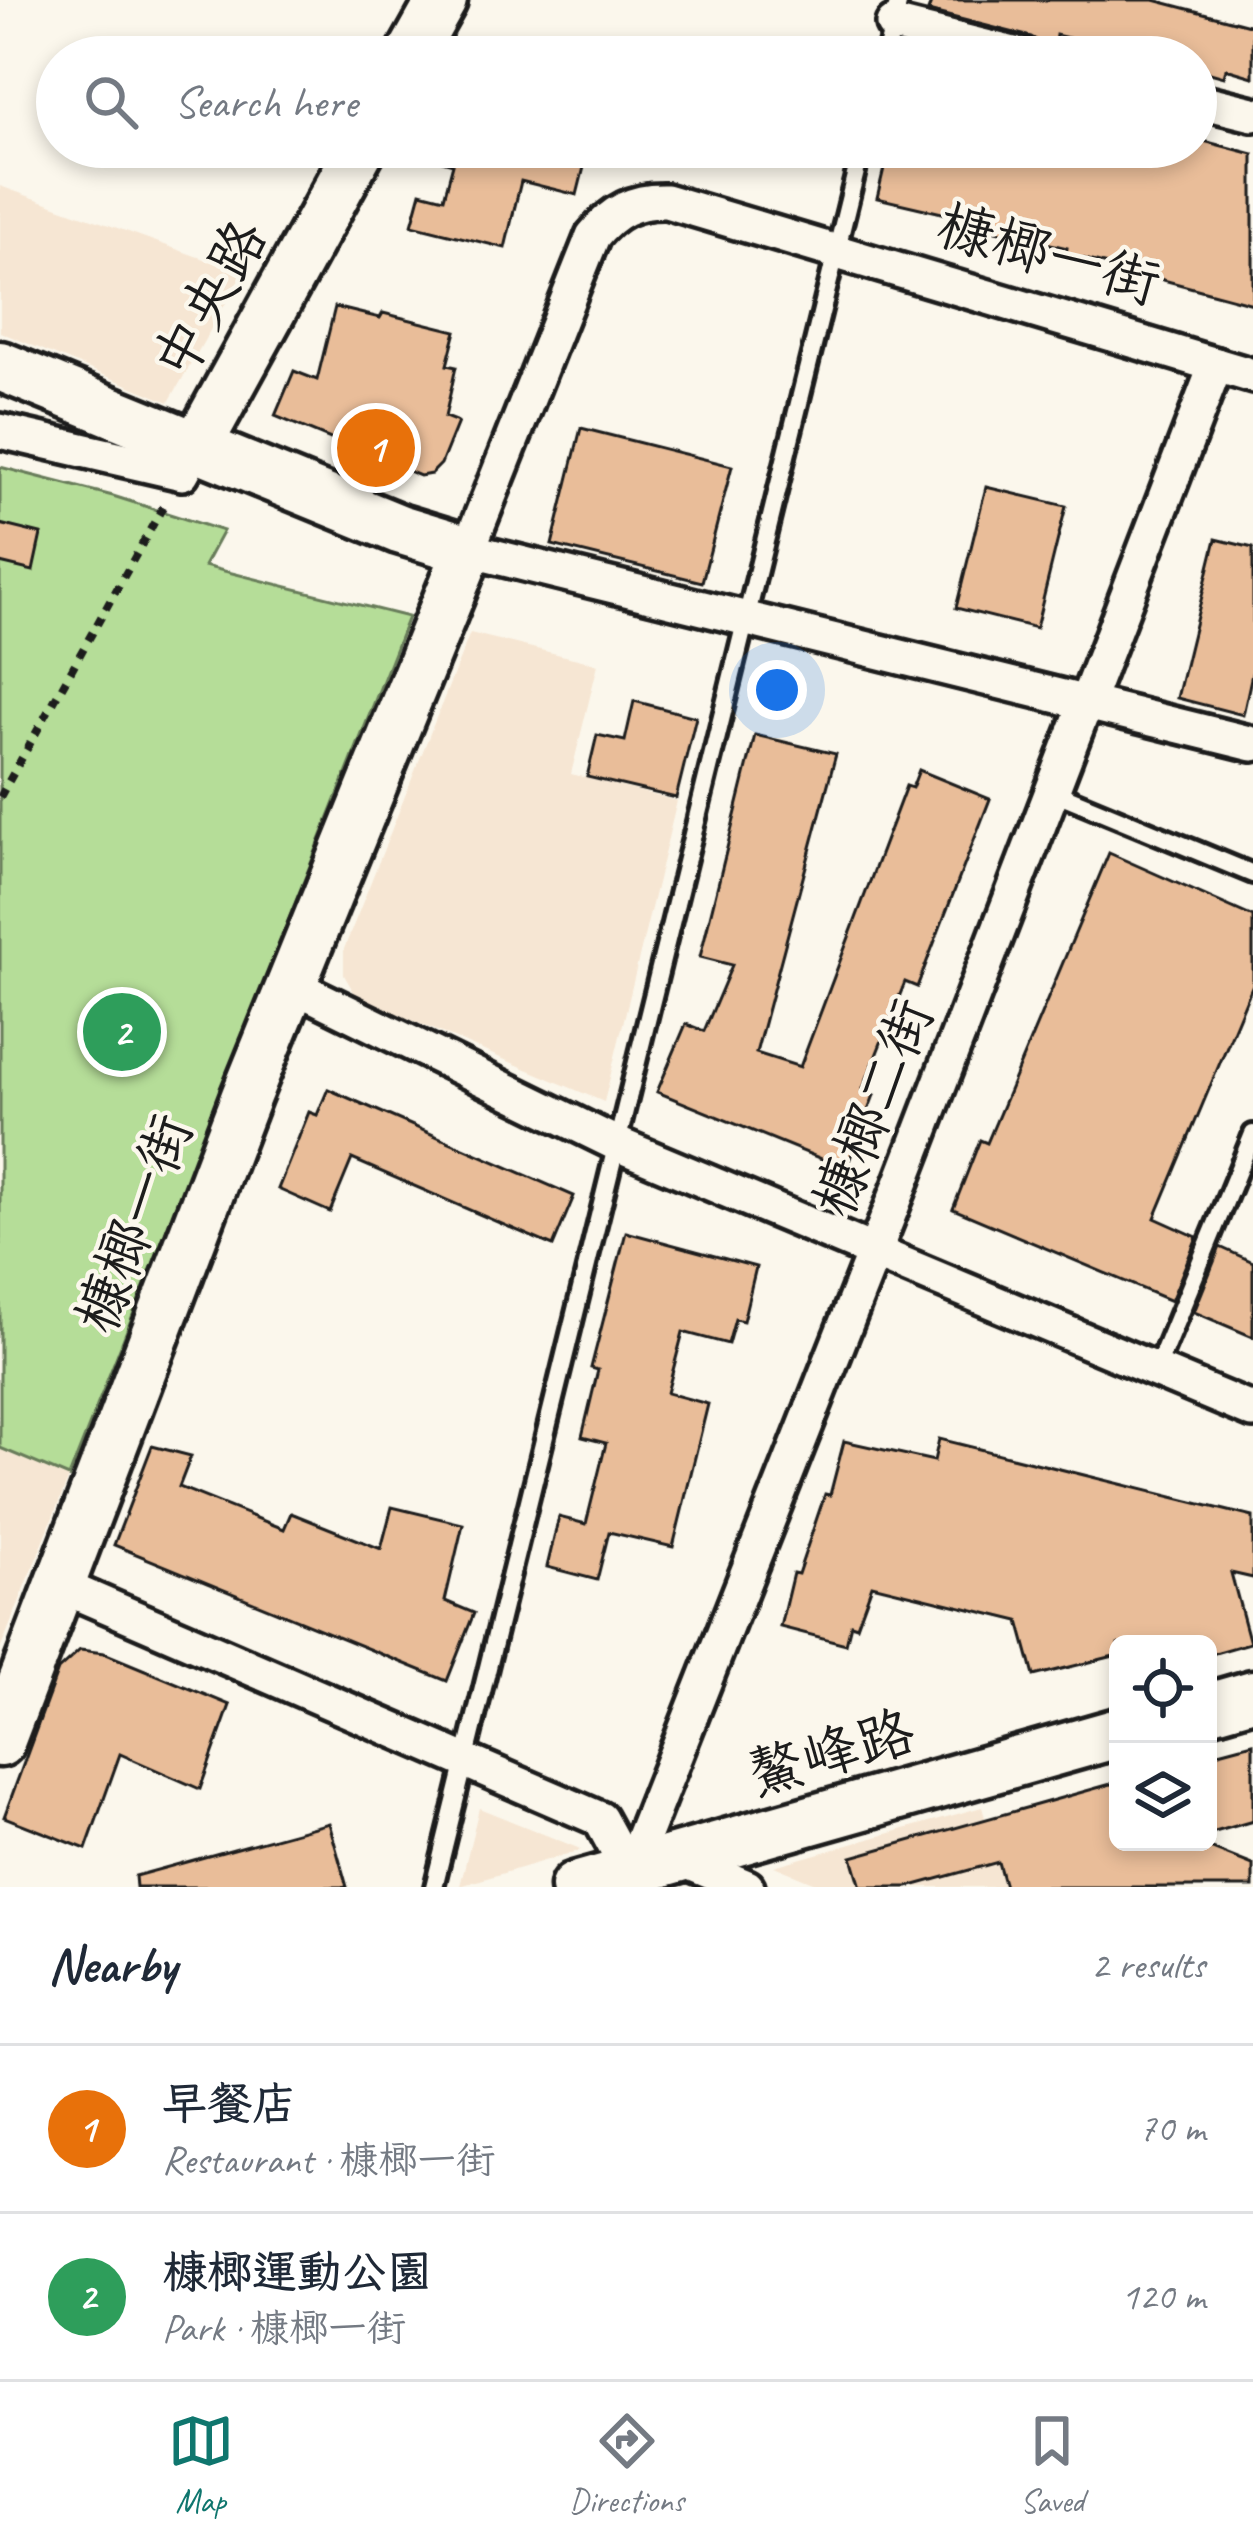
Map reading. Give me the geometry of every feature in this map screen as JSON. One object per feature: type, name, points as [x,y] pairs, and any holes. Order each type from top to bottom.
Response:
[{"type":"street","points":[[422,36],[442,0]]},
{"type":"street","points":[[896,12],[966,36]]},
{"type":"street","points":[[1217,105],[1253,114]]},
{"type":"street","name":"中央路","points":[[190,459],[349,168]]},
{"type":"street","name":"槺榔一街","points":[[0,1742],[246,1096],[593,236],[606,220],[628,205],[666,201],[1253,376]]},
{"type":"street","name":"槺榔二街","points":[[626,1879],[1216,364]]},
{"type":"street","points":[[0,367],[190,459],[399,530],[1253,745]]},
{"type":"street","points":[[0,431],[190,459]]},
{"type":"street","points":[[292,986],[617,1144],[1253,1411]]},
{"type":"street","points":[[59,1585],[600,1819],[626,1879]]},
{"type":"street","points":[[1217,1705],[1253,1695]]},
{"type":"street","name":"鰲峰路","points":[[575,1887],[626,1879],[678,1858],[1109,1736]]},
{"type":"street","points":[[678,1858],[747,1887]]},
{"type":"lane","points":[[434,1887],[857,168]]},
{"type":"lane","points":[[1052,790],[1253,874]]},
{"type":"lane","points":[[1156,1370],[1253,1134]]},
{"type":"path","points":[[0,797],[190,459]]},
{"type":"shaded area","points":[[0,186],[243,273],[169,402],[0,332]]},
{"type":"shaded area","points":[[470,633],[598,664],[571,774],[677,801],[604,1102],[369,1002],[355,994],[344,975],[344,949]]},
{"type":"shaded area","points":[[0,1448],[69,1477],[0,1650]]},
{"type":"shaded area","points":[[982,1807],[1005,1887],[825,1887],[774,1866]]},
{"type":"shaded area","points":[[479,1808],[578,1848],[581,1850],[460,1886]]},
{"type":"green space","points":[[0,467],[223,531],[204,566],[408,617],[69,1477],[0,1448]]},
{"type":"building","points":[[932,0],[1154,0],[1253,26],[1253,77],[1226,69],[1224,77],[1217,75],[1217,36],[1027,36],[928,11]]},
{"type":"building","points":[[1217,145],[1253,154],[1253,304],[1066,254],[1067,248],[958,222],[959,217],[877,198],[884,168],[1217,168]]},
{"type":"building","points":[[452,168],[584,168],[577,195],[521,181],[505,248],[412,225],[421,192],[444,198]]},
{"type":"building","points":[[335,307],[456,331],[447,365],[456,367],[445,417],[458,422],[441,464],[431,474],[420,476],[275,416],[294,371],[317,380]]},
{"type":"building","points":[[581,428],[732,466],[702,582],[552,545]]},
{"type":"building","points":[[986,487],[1066,506],[1036,628],[956,608]]},
{"type":"building","points":[[0,524],[41,534],[33,571],[0,563]]},
{"type":"building","points":[[1216,539],[1253,548],[1253,669],[1243,715],[1177,698]]},
{"type":"building","points":[[634,701],[696,717],[676,798],[587,777],[597,735],[625,741]]},
{"type":"building","points":[[755,735],[836,754],[756,1053],[800,1067],[906,786],[912,788],[919,770],[990,799],[917,987],[905,982],[862,1091],[874,1095],[846,1169],[657,1092],[686,1024],[704,1031],[732,965],[700,957]]},
{"type":"building","points":[[1109,853],[1253,917],[1253,984],[1155,1218],[1197,1237],[1171,1301],[953,1209],[980,1140],[987,1143]]},
{"type":"building","points":[[328,1089],[574,1196],[553,1246],[352,1159],[330,1212],[278,1189],[309,1112],[317,1115]]},
{"type":"building","points":[[626,1232],[756,1267],[743,1321],[735,1319],[728,1344],[683,1332],[667,1393],[708,1404],[673,1547],[609,1532],[597,1580],[547,1567],[559,1517],[586,1524],[606,1443],[582,1437],[598,1370],[591,1368]]},
{"type":"building","points":[[1220,1247],[1253,1262],[1253,1337],[1194,1312]]},
{"type":"building","points":[[939,1439],[1253,1517],[1253,1578],[1231,1573],[1250,1643],[1217,1652],[1217,1635],[1109,1635],[1109,1657],[1034,1676],[1019,1621],[872,1585],[846,1644],[780,1627],[793,1573],[798,1574],[825,1494],[830,1495],[844,1441],[934,1461]]},
{"type":"building","points":[[152,1446],[191,1456],[179,1487],[284,1529],[291,1513],[381,1549],[392,1507],[463,1524],[445,1601],[474,1613],[447,1681],[114,1545]]},
{"type":"building","points":[[80,1650],[104,1653],[230,1705],[200,1789],[120,1754],[86,1849],[4,1817],[58,1670]]},
{"type":"building","points":[[1253,1743],[1253,1821],[1217,1831],[1217,1753]]},
{"type":"building","points":[[1109,1785],[1109,1851],[1217,1851],[1253,1865],[1253,1887],[1005,1887],[998,1862],[908,1887],[861,1887],[852,1857]]},
{"type":"building","points":[[329,1823],[347,1887],[136,1887],[135,1876]]},
{"type":"place","name":"早餐店","points":[[376,448]]},
{"type":"place","name":"槺榔運動公園","points":[[122,1032]]}]
